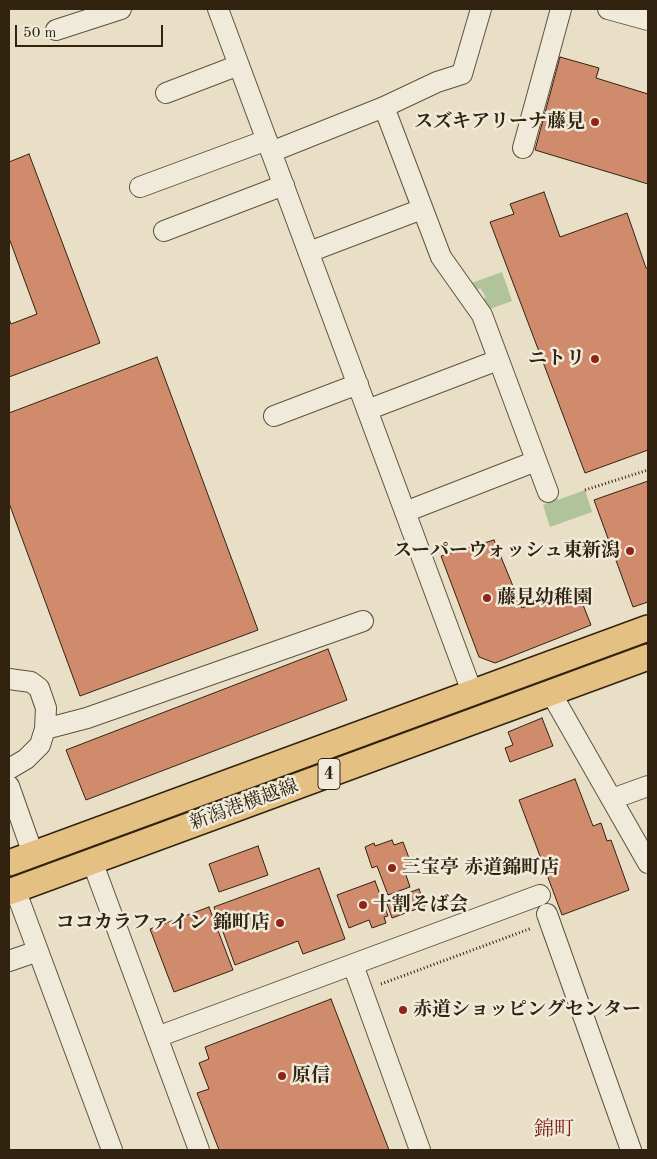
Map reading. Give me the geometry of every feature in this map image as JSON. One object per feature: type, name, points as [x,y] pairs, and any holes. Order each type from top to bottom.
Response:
[{"type":"main road","name":"新潟港横越線","points":[[9,863],[648,628]]},
{"type":"main road","name":"新潟港横越線","points":[[12,890],[648,657]]},
{"type":"street","points":[[56,30],[82,15],[121,9]]},
{"type":"street","points":[[218,9],[472,692]]},
{"type":"street","points":[[140,187],[384,107],[437,82],[462,74],[481,9]]},
{"type":"street","points":[[523,148],[561,9]]},
{"type":"street","points":[[608,9],[648,20]]},
{"type":"street","points":[[166,93],[239,65]]},
{"type":"street","points":[[384,107],[441,257],[482,315],[548,492]]},
{"type":"street","points":[[164,231],[284,185]]},
{"type":"street","points":[[309,252],[422,209]]},
{"type":"street","points":[[367,410],[498,360]]},
{"type":"street","points":[[274,416],[358,384]]},
{"type":"street","points":[[404,512],[536,461]]},
{"type":"street","points":[[45,729],[86,718],[363,621]]},
{"type":"street","points":[[9,679],[31,682],[40,688],[46,708],[45,729],[40,744],[26,759],[9,768]]},
{"type":"street","points":[[551,693],[648,863]]},
{"type":"street","points":[[9,786],[33,854]]},
{"type":"street","points":[[612,799],[648,786]]},
{"type":"street","points":[[92,861],[198,1150]]},
{"type":"street","points":[[12,890],[38,951],[112,1150]]},
{"type":"street","points":[[157,1037],[540,895]]},
{"type":"street","points":[[542,920],[631,1150]]},
{"type":"street","points":[[9,961],[38,951]]},
{"type":"street","points":[[353,965],[420,1150]]},
{"type":"path","points":[[585,490],[648,470]]},
{"type":"path","points":[[373,987],[542,920]]},
{"type":"green space","points":[[502,272],[512,301],[487,310],[481,301],[486,297],[480,288],[474,292],[469,284]]},
{"type":"green space","points":[[585,490],[592,512],[550,527],[543,505],[550,502],[547,495],[556,492],[558,500]]},
{"type":"building","name":"スズキアリーナ藤見","points":[[560,57],[599,68],[596,78],[648,94],[648,184],[535,150]]},
{"type":"building","points":[[29,154],[100,343],[9,377],[9,319],[11,324],[37,314],[9,238],[9,162]]},
{"type":"building","name":"ニトリ","points":[[544,192],[560,237],[627,213],[646,268],[648,268],[648,450],[585,473],[490,222],[514,214],[510,204]]},
{"type":"building","points":[[157,357],[258,630],[80,696],[9,503],[9,413]]},
{"type":"building","name":"スーパーウォッシュ東新潟","points":[[648,481],[648,602],[633,607],[594,500]]},
{"type":"building","name":"藤見幼稚園","points":[[494,540],[522,608],[576,587],[591,625],[495,663],[479,657],[441,556]]},
{"type":"building","points":[[328,649],[347,700],[86,800],[66,750]]},
{"type":"building","points":[[542,718],[553,746],[510,762],[505,748],[513,745],[508,732]]},
{"type":"building","points":[[575,779],[593,826],[601,823],[607,841],[611,840],[629,890],[562,915],[519,800]]},
{"type":"building","name":"三宝亭 赤道錦町店","points":[[392,840],[394,845],[403,842],[412,866],[404,869],[410,887],[388,895],[377,866],[372,868],[365,847],[374,843],[375,846]]},
{"type":"building","points":[[258,846],[268,875],[219,892],[209,864]]},
{"type":"building","name":"ココカラファイン 錦町店","points":[[319,868],[345,939],[303,954],[298,941],[235,965],[214,907]]},
{"type":"building","name":"十割そば会","points":[[375,881],[388,916],[384,917],[386,923],[372,928],[369,920],[349,928],[337,895]]},
{"type":"building","points":[[419,889],[425,906],[392,918],[386,901]]},
{"type":"building","points":[[209,907],[233,970],[174,992],[150,929]]},
{"type":"building","name":"原信","points":[[331,999],[389,1150],[219,1150],[197,1093],[209,1089],[199,1063],[209,1059],[205,1047]]},
{"type":"place","name":"スズキアリーナ藤見","points":[[595,122]]},
{"type":"place","name":"ニトリ","points":[[595,359]]},
{"type":"place","name":"スーパーウォッシュ東新潟","points":[[630,551]]},
{"type":"place","name":"藤見幼稚園","points":[[487,598]]},
{"type":"place","name":"三宝亭 赤道錦町店","points":[[392,868]]},
{"type":"place","name":"十割そば会","points":[[363,905]]},
{"type":"place","name":"ココカラファイン 錦町店","points":[[280,923]]},
{"type":"place","name":"赤道ショッピングセンター","points":[[403,1010]]},
{"type":"place","name":"原信","points":[[282,1076]]},
{"type":"district","name":"錦町","points":[[554,1130]]}]
